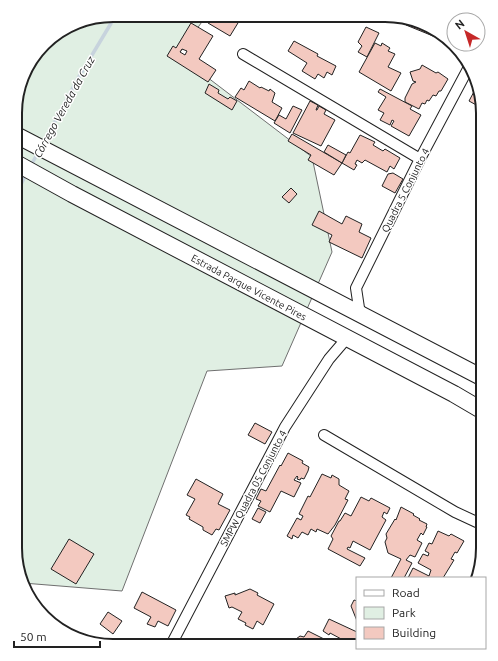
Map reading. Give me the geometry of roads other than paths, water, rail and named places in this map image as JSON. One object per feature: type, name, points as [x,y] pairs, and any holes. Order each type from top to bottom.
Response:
[{"type":"main road","points":[[22,138],[476,374]]},
{"type":"main road","name":"Estrada Parque Vicente Pires","points":[[22,166],[476,407]]},
{"type":"street","points":[[243,54],[420,159]]},
{"type":"street","name":"Quadra 5 Conjunto 4","points":[[363,316],[359,308],[356,288],[420,159],[466,72]]},
{"type":"street","name":"SMPW Quadra 05 Conjunto 4","points":[[174,639],[285,427],[329,359],[347,338]]},
{"type":"street","points":[[324,435],[455,512],[476,521]]},
{"type":"waterway","name":"Córrego Vereda da Cruz","points":[[43,144],[77,80],[112,22]]},
{"type":"waterway","name":"Córrego Vereda da Cruz","points":[[30,167],[39,151]]},
{"type":"waterway","name":"Córrego Vereda da Cruz","points":[[22,182],[26,174]]}]
